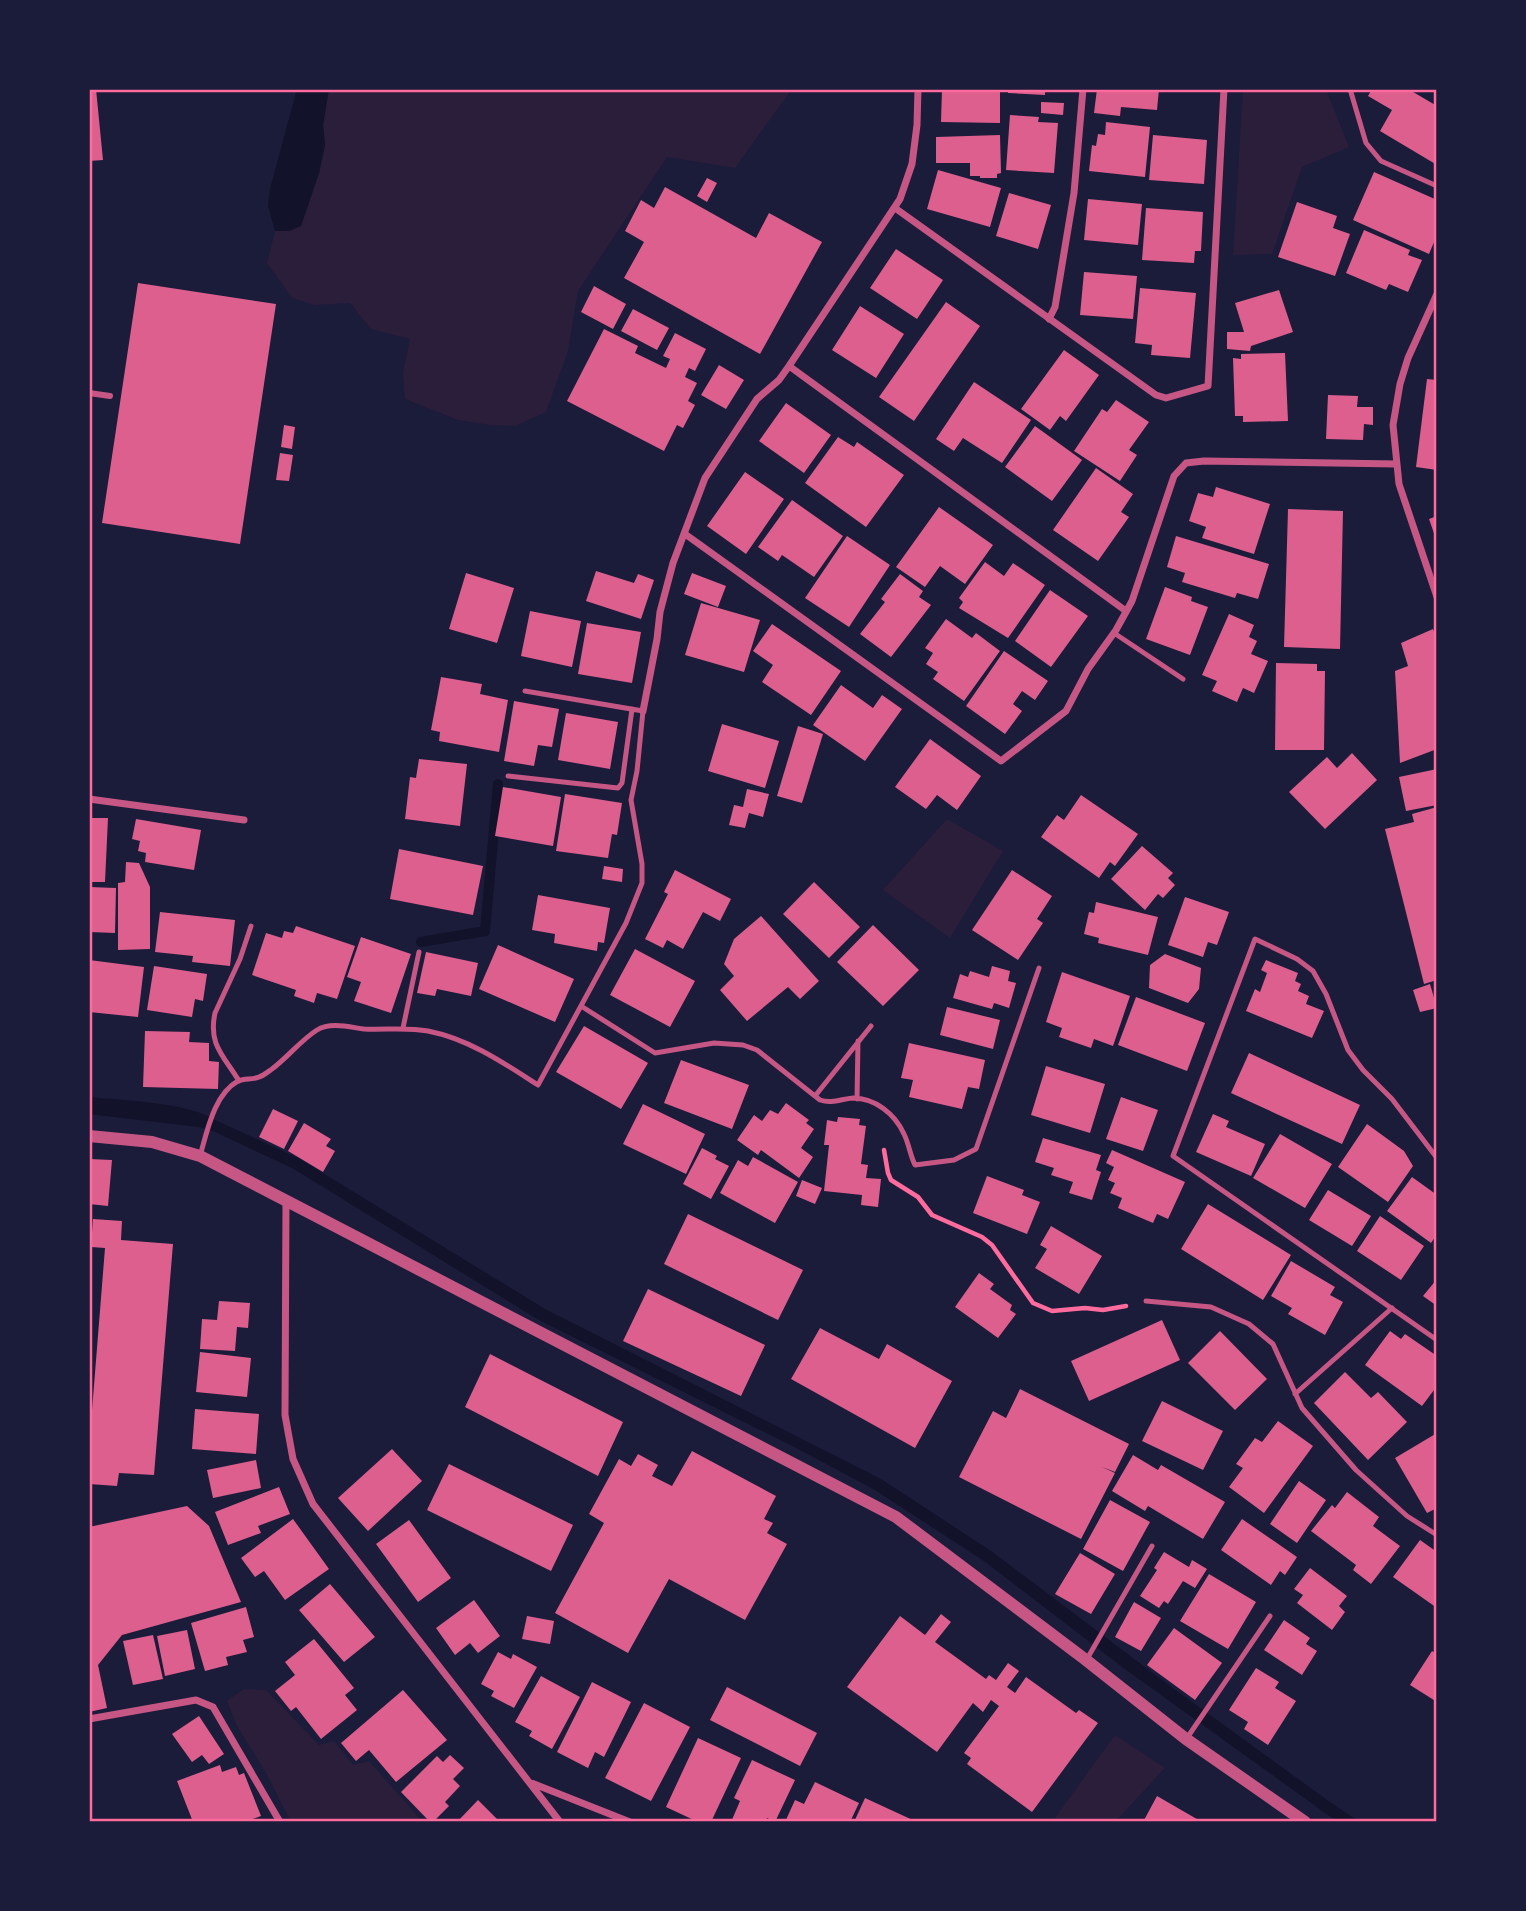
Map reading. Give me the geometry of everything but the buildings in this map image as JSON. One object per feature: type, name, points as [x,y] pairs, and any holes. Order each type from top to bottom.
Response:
[{"type":"street","points":[[643,711],[660,612],[673,563],[705,478],[757,399],[779,380],[789,366],[895,208],[912,164],[918,89]]},
{"type":"street","points":[[1049,319],[1055,307],[1074,193],[1083,89]]},
{"type":"street","points":[[895,208],[1156,395],[1166,398],[1208,386],[1224,89]]},
{"type":"street","points":[[1437,294],[1408,358],[1393,425],[1399,484],[1437,597]]},
{"type":"street","points":[[789,366],[1126,611]]},
{"type":"street","points":[[89,393],[110,396]]},
{"type":"street","points":[[685,534],[1001,761],[1066,711],[1088,669],[1114,633],[1132,601],[1174,476],[1186,463],[1397,464]]},
{"type":"street","points":[[89,799],[244,820]]},
{"type":"street","points":[[89,1136],[152,1142],[200,1156],[896,1517],[1186,1739],[1305,1822]]},
{"type":"street","points":[[286,1199],[285,1415],[293,1459],[313,1504],[560,1822]]},
{"type":"street","points":[[89,1719],[197,1700],[213,1707],[280,1822]]},
{"type":"street","points":[[528,1782],[630,1822]]},
{"type":"lane","points":[[1350,89],[1366,143],[1381,161],[1437,186]]},
{"type":"lane","points":[[1114,633],[1183,679]]},
{"type":"lane","points":[[200,1156],[212,1115],[230,1087],[239,1081],[259,1077],[272,1069],[317,1030],[327,1026],[429,1031],[474,1047],[538,1085],[626,923],[642,883],[642,864],[631,800],[643,711],[525,691]]},
{"type":"lane","points":[[508,776],[618,789],[622,783],[632,709]]},
{"type":"lane","points":[[239,1081],[216,1045],[213,1022],[251,926]]},
{"type":"lane","points":[[1437,1158],[1392,1100],[1348,1050],[1326,994],[1313,971],[1297,959],[1255,939],[1173,1156],[1437,1340]]},
{"type":"lane","points":[[403,1028],[419,952]]},
{"type":"lane","points":[[581,1006],[654,1053],[714,1043],[743,1045],[757,1050],[815,1096],[828,1102],[857,1098],[878,1105],[893,1116],[905,1134],[915,1165],[954,1160],[976,1149],[1039,968]]},
{"type":"lane","points":[[815,1096],[871,1026]]},
{"type":"lane","points":[[857,1098],[858,1041]]},
{"type":"lane","points":[[1146,1301],[1211,1307],[1249,1324],[1273,1344],[1302,1408],[1356,1470],[1407,1516],[1437,1535]]},
{"type":"lane","points":[[1296,1394],[1392,1308]]},
{"type":"lane","points":[[1086,1660],[1152,1546]]},
{"type":"lane","points":[[1186,1739],[1270,1616]]},
{"type":"path","points":[[883,1139],[891,1180],[918,1197],[932,1215],[982,1237],[992,1245],[1033,1303],[1052,1311],[1086,1308],[1103,1310],[1146,1301]]},
{"type":"shaded area","points":[[297,89],[329,89],[323,125],[325,145],[319,173],[301,226],[289,231],[275,231],[268,206],[270,189]]},
{"type":"shaded area","points":[[329,89],[792,89],[735,168],[667,157],[578,291],[568,351],[546,412],[515,426],[458,420],[405,399],[403,372],[410,339],[371,329],[350,303],[315,305],[292,298],[267,263],[275,231],[289,231],[301,226],[319,173],[325,145],[323,125]]},
{"type":"shaded area","points":[[1243,89],[1326,89],[1349,147],[1302,167],[1272,254],[1233,255]]},
{"type":"shaded area","points":[[947,819],[1003,851],[950,938],[883,890]]},
{"type":"shaded area","points":[[89,1097],[155,1103],[204,1114],[300,1159],[545,1309],[881,1479],[991,1551],[1170,1686],[1360,1822],[1338,1822],[1125,1669],[984,1561],[875,1490],[537,1319],[294,1169],[199,1127],[89,1114]]},
{"type":"shaded area","points":[[244,1689],[266,1690],[319,1745],[334,1741],[353,1765],[369,1761],[423,1822],[291,1822],[265,1771],[237,1726],[227,1701]]},
{"type":"shaded area","points":[[1115,1735],[1165,1768],[1115,1822],[1052,1822]]},
{"type":"waterway","points":[[421,942],[485,931],[498,784]]}]
